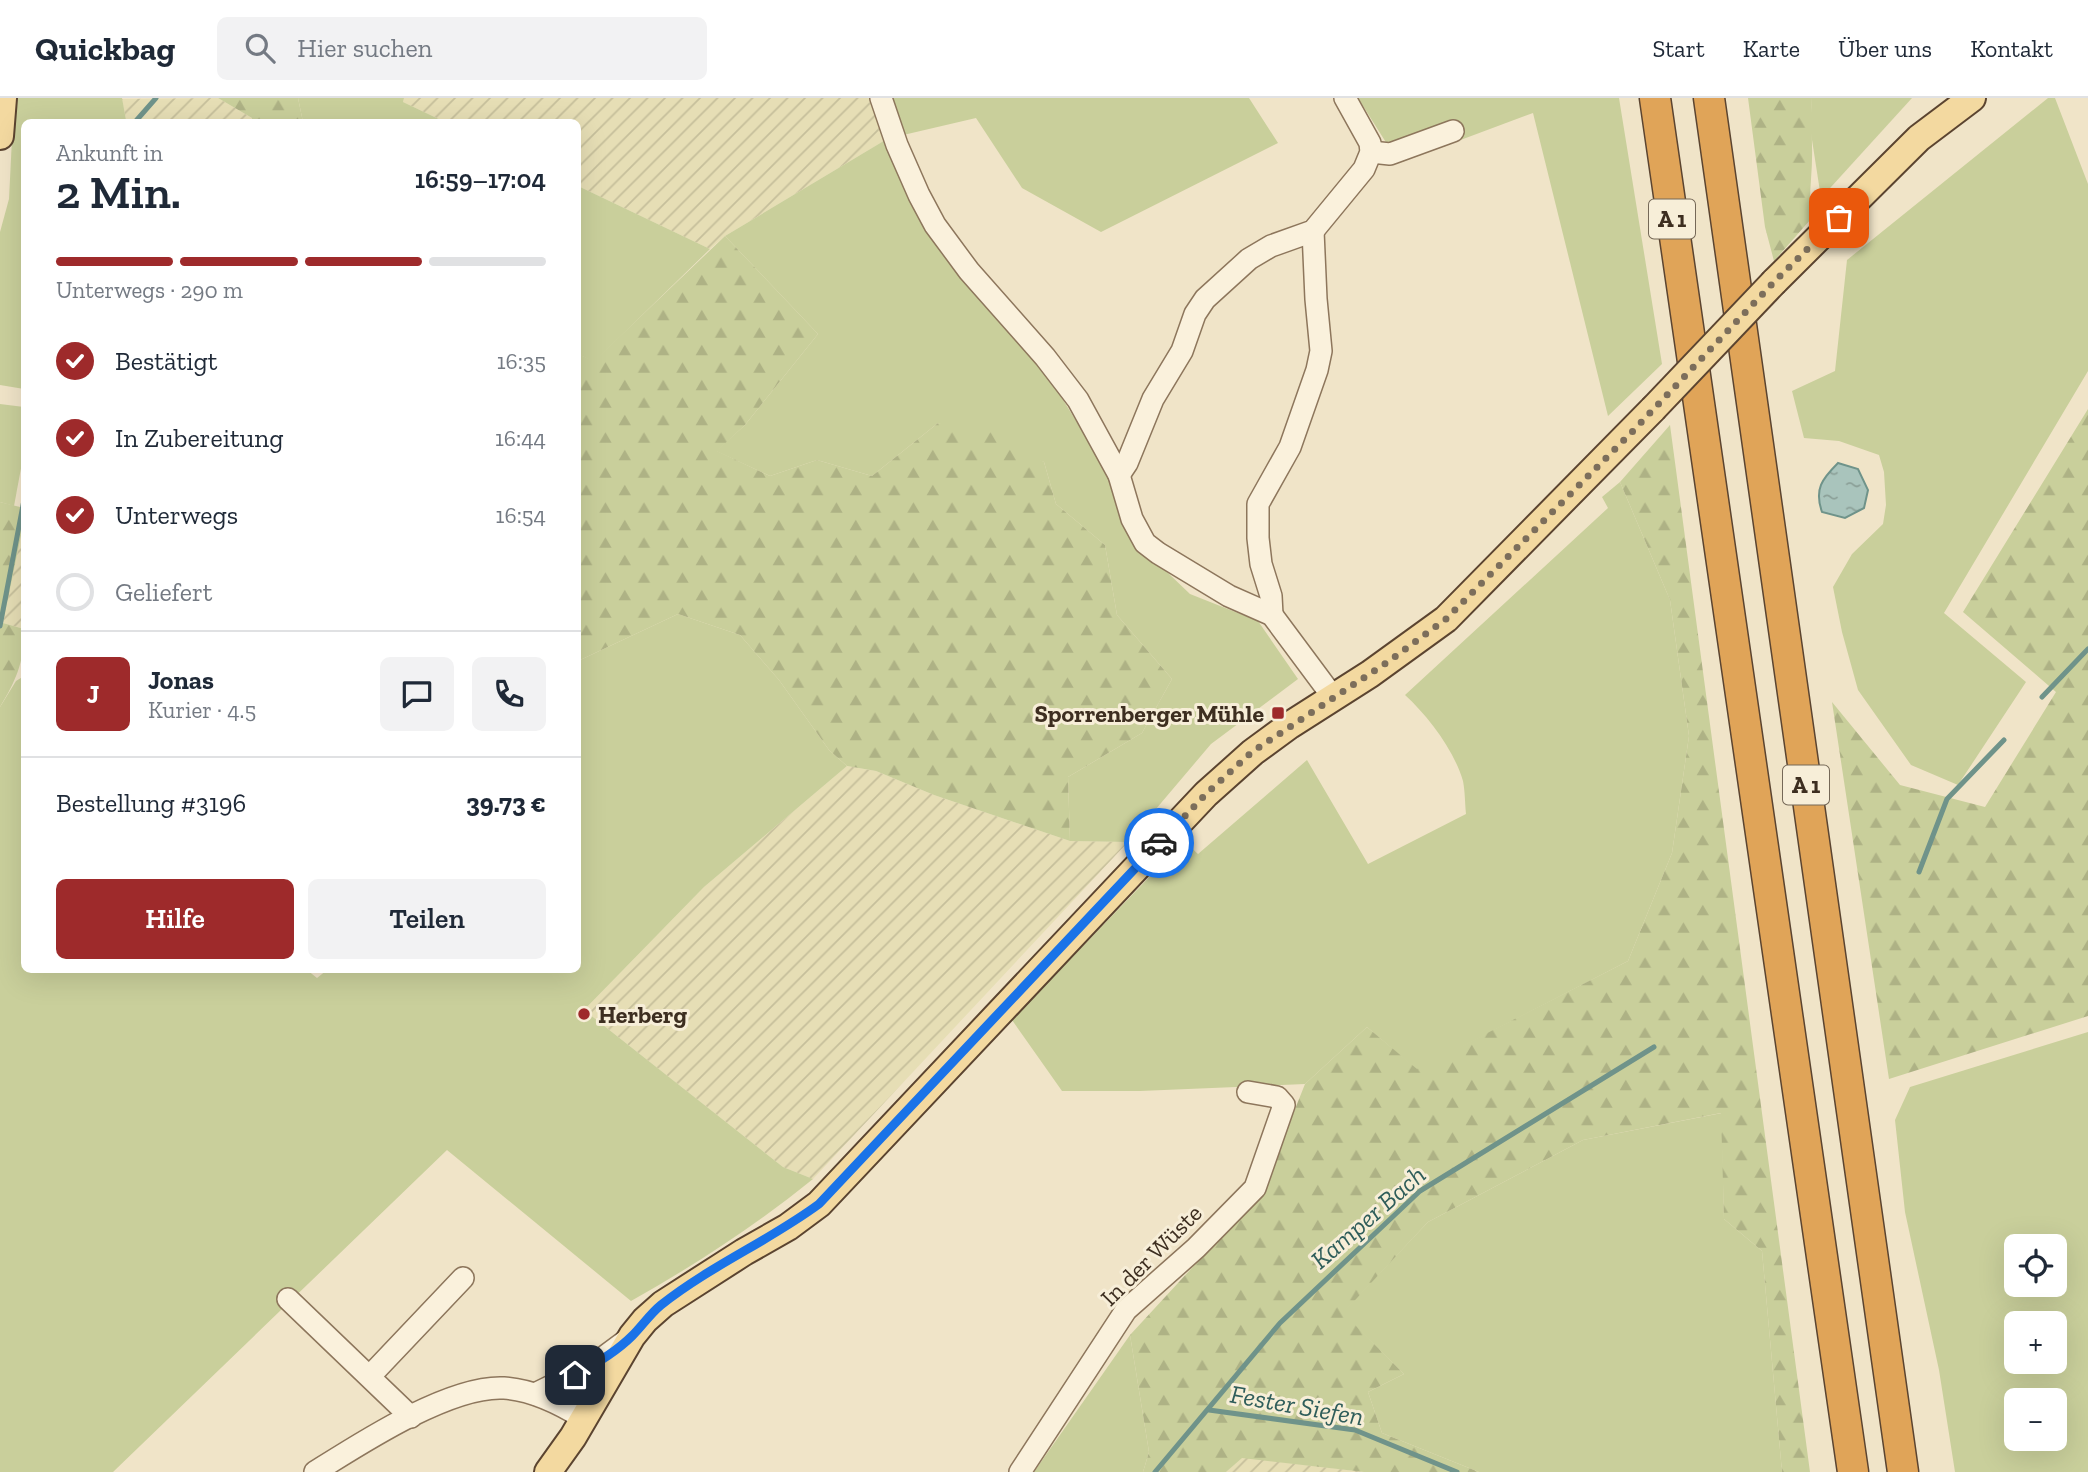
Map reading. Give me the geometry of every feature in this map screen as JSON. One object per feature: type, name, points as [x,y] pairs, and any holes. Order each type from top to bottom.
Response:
[{"type":"highway","name":"A 1","points":[[1655,98],[1853,1472]]},
{"type":"highway","name":"A 1","points":[[1709,98],[1903,1472]]},
{"type":"main road","points":[[0,136],[4,98]]},
{"type":"main road","points":[[548,1472],[632,1336],[645,1320],[663,1304],[788,1227],[819,1204],[1206,794],[1252,752],[1398,655],[1446,619],[1774,282],[1919,138],[1972,98]]},
{"type":"street","points":[[881,98],[897,145],[935,225],[969,271],[1061,376],[1078,400],[1119,475],[1132,519],[1145,543],[1229,596],[1272,615],[1332,697]]},
{"type":"street","points":[[1119,475],[1127,463],[1153,399],[1173,370],[1195,314],[1205,299],[1249,259],[1270,246],[1313,231],[1364,169],[1371,152],[1367,135],[1345,98]]},
{"type":"street","points":[[1371,152],[1390,154],[1453,131]]},
{"type":"street","points":[[1272,615],[1271,596],[1261,564],[1257,516],[1263,492],[1290,447],[1321,351],[1315,299],[1313,231]]},
{"type":"street","name":"In der Wüste","points":[[1020,1472],[1126,1310],[1196,1248],[1255,1188],[1284,1105],[1277,1097],[1248,1093]]},
{"type":"street","points":[[370,1376],[463,1278]]},
{"type":"street","points":[[288,1299],[411,1417]]},
{"type":"street","points":[[534,1394],[592,1366],[632,1336]]},
{"type":"street","points":[[315,1472],[411,1417],[447,1400],[486,1389],[505,1388],[551,1399],[583,1418]]},
{"type":"shaded area","points":[[218,98],[252,119],[126,119],[122,99]]},
{"type":"shaded area","points":[[404,98],[873,98],[887,139],[725,236],[710,249],[581,187],[581,119],[439,119],[403,102]]},
{"type":"shaded area","points":[[21,536],[21,628],[3,623]]},
{"type":"shaded area","points":[[847,766],[876,771],[934,795],[1070,841],[1128,842],[813,1179],[783,1167],[584,1010],[704,887]]},
{"type":"shaded area","points":[[1242,1457],[1364,1472],[1226,1472]]},
{"type":"green space","points":[[14,98],[122,98],[126,119],[21,119],[21,388],[0,385],[0,232],[9,199]]},
{"type":"green space","points":[[218,98],[298,98],[302,119],[252,119]]},
{"type":"green space","points":[[298,98],[404,98],[403,102],[439,119],[302,119]]},
{"type":"green space","points":[[886,98],[1249,98],[1278,143],[1101,232],[1022,188],[976,118],[899,136]]},
{"type":"green space","points":[[1358,98],[1619,98],[1662,364],[1608,416],[1533,113],[1399,163]]},
{"type":"green space","points":[[1748,98],[1812,98],[1811,219],[1774,261],[1765,227]]},
{"type":"green space","points":[[1812,98],[1912,98],[1821,198],[1810,127]]},
{"type":"green space","points":[[2048,98],[2055,98],[2088,184],[2088,371],[1944,613],[2026,682],[1958,785],[1911,765],[1858,690],[1842,632],[1833,587],[1852,554],[1883,524],[1886,505],[1884,472],[1879,455],[1839,441],[1804,438],[1792,391],[1835,371],[1847,260]]},
{"type":"green space","points":[[887,139],[907,189],[942,254],[1036,356],[1102,463],[1144,550],[1190,594],[1258,621],[1298,679],[1211,744],[1128,842],[1070,841],[1068,777],[1142,733],[1172,679],[1117,615],[1105,545],[1056,504],[1044,462],[938,423],[872,476],[817,460],[770,476],[716,451],[745,425],[818,334],[725,236]]},
{"type":"green space","points":[[581,187],[710,249],[594,362],[581,356]]},
{"type":"green space","points":[[725,236],[818,334],[745,425],[717,451],[770,476],[817,460],[872,476],[938,423],[987,430],[1044,462],[1056,504],[1105,545],[1117,615],[1172,679],[1142,733],[1068,777],[1070,841],[934,795],[876,771],[847,766],[829,750],[779,680],[740,635],[678,614],[581,660],[581,355],[594,361]]},
{"type":"green space","points":[[0,404],[21,407],[21,468],[14,506],[0,502]]},
{"type":"green space","points":[[2088,409],[2088,1016],[1889,1079],[1832,702],[1900,785],[1985,807],[2056,692],[1963,612]]},
{"type":"green space","points":[[1670,425],[1810,1472],[1782,1472],[1762,1251],[1724,1219],[1721,1113],[1583,1140],[1428,1222],[1343,1313],[1404,1374],[1368,1392],[1382,1433],[1479,1472],[1364,1472],[1242,1458],[1226,1472],[1143,1472],[1149,1452],[1130,1335],[1262,1192],[1305,1084],[1367,1027],[1417,1069],[1628,961],[1672,853],[1689,736],[1670,600],[1620,482]]},
{"type":"green space","points":[[1620,482],[1670,600],[1689,736],[1672,853],[1628,961],[1417,1070],[1367,1027],[1305,1084],[1140,1091],[1062,1091],[1012,1020],[1184,841],[1198,854],[1307,760],[1368,864],[1466,814],[1463,781],[1453,757],[1431,723],[1405,695],[1608,508],[1602,497]]},
{"type":"green space","points":[[0,502],[21,507],[21,536],[3,623],[21,628],[21,659],[11,688],[0,707]]},
{"type":"green space","points":[[678,614],[740,635],[779,680],[829,750],[847,766],[704,887],[584,1010],[783,1167],[813,1179],[724,1244],[631,1301],[447,1150],[113,1472],[0,1472],[0,707],[16,681],[21,678],[21,973],[311,973],[317,978],[323,973],[581,973],[581,660]]},
{"type":"green space","points":[[2088,1032],[2088,1472],[1955,1472],[1939,1370],[1905,1212],[1895,1120],[1910,1087]]},
{"type":"green space","points":[[1722,1113],[1724,1219],[1762,1251],[1782,1472],[1479,1472],[1382,1433],[1368,1392],[1404,1374],[1342,1313],[1428,1222],[1583,1140]]},
{"type":"green space","points":[[1130,1335],[1149,1452],[1143,1472],[1034,1472]]},
{"type":"water","points":[[1838,463],[1858,469],[1868,490],[1864,508],[1845,518],[1822,512],[1819,497],[1821,485]]},
{"type":"waterway","points":[[138,119],[156,98]]},
{"type":"waterway","points":[[0,626],[21,516]]},
{"type":"waterway","name":"Kamper Bach","points":[[2042,697],[2088,649]]},
{"type":"waterway","name":"Kamper Bach","points":[[1919,872],[1947,799],[2004,740]]},
{"type":"waterway","name":"Kamper Bach","points":[[1155,1472],[1280,1323],[1420,1191],[1654,1047]]},
{"type":"waterway","name":"Fester Siefen","points":[[1209,1410],[1355,1430],[1457,1472]]},
{"type":"way so far","points":[[1159,843],[1206,794],[1252,752],[1389,661],[1446,619],[1839,218]]},
{"type":"place","name":"Sporrenberger Mühle","points":[[1278,713]]},
{"type":"place","name":"Herberg","points":[[584,1014]]},
{"type":"route","points":[[575,1375],[592,1366],[632,1336],[663,1304],[788,1227],[819,1204],[1159,843]]}]
